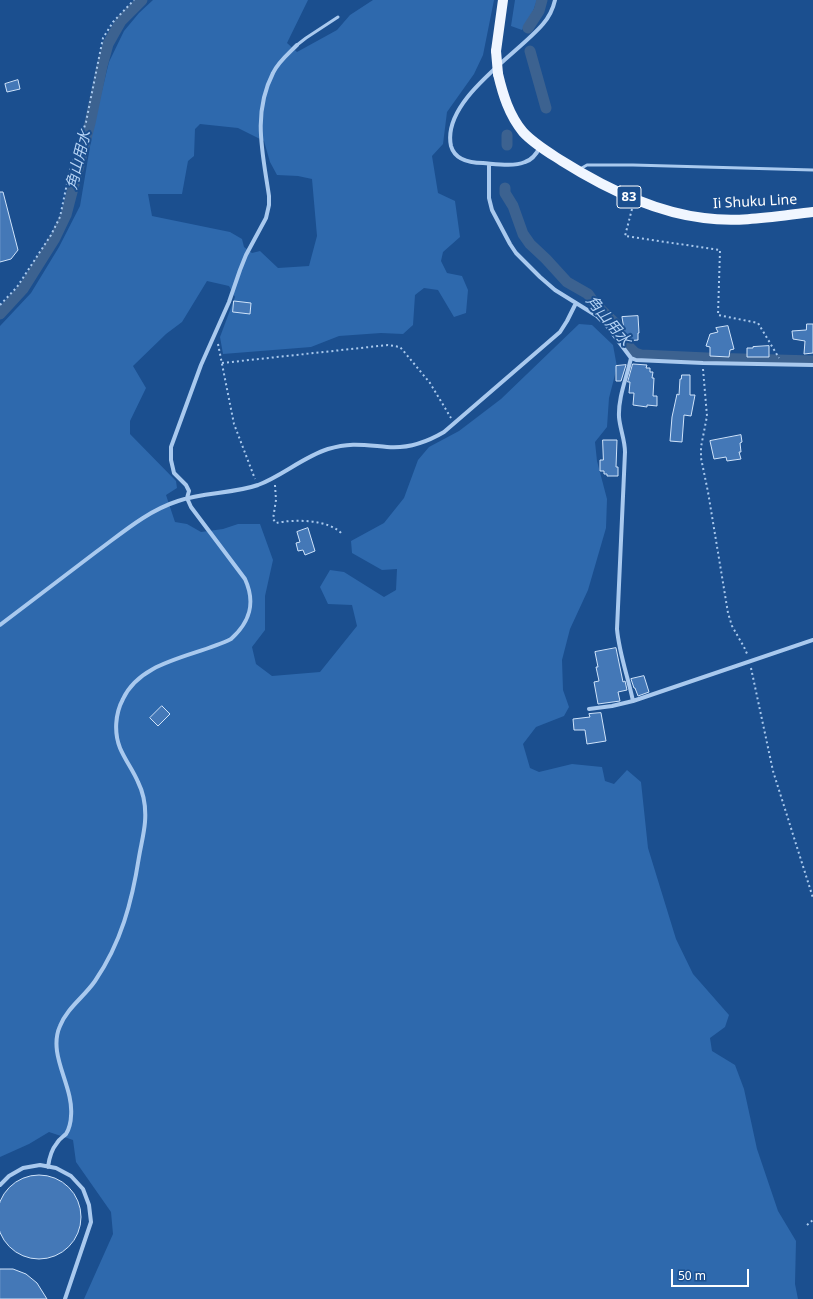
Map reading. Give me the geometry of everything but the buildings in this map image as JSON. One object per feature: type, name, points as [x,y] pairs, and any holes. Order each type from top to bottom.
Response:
[{"type":"main road","name":"Ii Shuku Line","points":[[503,0],[496,51],[498,74],[502,92],[508,109],[523,131],[541,147],[577,170],[635,200],[677,214],[723,220],[813,212]]},
{"type":"street","points":[[541,147],[535,155],[526,162],[513,164],[473,163],[461,159],[452,150],[450,139],[452,124],[462,106],[479,83],[535,34],[545,23],[554,8],[555,0]]},
{"type":"street","points":[[48,1167],[57,1143],[67,1133],[71,1117],[71,1104],[58,1054],[56,1039],[59,1027],[69,1010],[94,982],[115,947],[134,891],[145,822],[143,797],[139,783],[120,750],[116,720],[118,710],[128,689],[146,672],[231,639],[246,622],[250,611],[251,600],[249,588],[245,579],[191,507],[187,498],[189,491],[186,485],[174,474],[171,460],[171,447],[215,332],[229,302],[246,255],[266,218],[269,205],[269,196],[260,130],[261,113],[266,92],[273,73],[282,60],[297,45]]},
{"type":"street","points":[[489,164],[489,198],[492,210],[516,253],[555,290],[597,316],[607,326],[631,358],[636,360],[703,363],[813,365]]},
{"type":"street","points":[[0,625],[131,526],[155,511],[177,501],[204,494],[257,485],[273,478],[312,456],[332,448],[355,444],[404,447],[431,439],[444,432],[560,332],[576,303]]},
{"type":"street","points":[[631,358],[622,392],[619,415],[625,442],[625,452],[617,629],[618,644],[633,701]]},
{"type":"street","points":[[590,709],[633,701],[813,640]]},
{"type":"street","points":[[0,1185],[9,1176],[23,1168],[40,1165],[56,1168],[71,1176],[83,1189],[90,1205],[91,1222],[65,1299]]},
{"type":"lane","points":[[297,45],[338,17]]},
{"type":"lane","points":[[577,170],[587,165],[633,165],[813,170]]},
{"type":"path","points":[[0,305],[17,287],[51,236],[60,217],[69,174],[86,122],[103,38],[113,22],[134,0]]},
{"type":"path","points":[[635,200],[625,236],[720,250],[718,315],[758,323],[783,364]]},
{"type":"path","points":[[215,332],[234,424],[257,485]]},
{"type":"path","points":[[222,363],[388,344],[400,347],[430,383],[454,424]]},
{"type":"path","points":[[703,363],[707,416],[701,447],[701,458],[728,613],[732,626],[750,661],[773,771],[813,898]]},
{"type":"path","points":[[273,478],[276,487],[276,500],[273,519],[276,523],[302,521],[316,522],[329,526],[339,531],[343,535]]},
{"type":"path","points":[[807,1225],[813,1220]]},
{"type":"shaded area","points":[[153,0],[308,0],[287,43],[297,52],[337,30],[350,15],[373,0],[494,0],[483,55],[474,74],[447,112],[443,144],[432,156],[438,193],[455,201],[460,237],[443,252],[441,261],[447,273],[462,276],[468,290],[466,313],[454,317],[438,290],[424,288],[415,295],[413,325],[403,334],[381,333],[339,336],[311,347],[223,354],[220,337],[235,297],[229,286],[207,281],[182,322],[166,334],[133,366],[146,388],[130,421],[130,434],[176,481],[177,488],[166,495],[175,522],[187,524],[201,532],[223,529],[238,524],[260,524],[273,560],[265,596],[265,630],[252,647],[256,664],[272,676],[320,672],[357,626],[352,605],[328,604],[320,587],[330,570],[344,572],[384,597],[396,590],[397,569],[382,570],[352,553],[351,541],[384,523],[404,498],[418,460],[429,447],[459,431],[501,399],[579,324],[592,325],[613,345],[617,367],[609,398],[607,427],[595,442],[597,461],[607,499],[606,528],[588,590],[570,629],[562,660],[563,690],[569,707],[564,716],[536,727],[523,744],[530,768],[539,772],[572,764],[602,767],[605,781],[614,784],[627,770],[641,782],[648,848],[676,939],[693,974],[729,1015],[725,1027],[710,1038],[712,1051],[735,1065],[744,1089],[757,1149],[778,1211],[796,1241],[795,1284],[798,1299],[84,1299],[113,1234],[111,1212],[76,1162],[73,1140],[49,1132],[29,1144],[0,1157],[0,326],[31,293],[59,247],[80,206],[94,123],[109,62],[124,31],[139,13]],"holes":[[[200,124],[238,128],[264,141],[270,162],[277,175],[298,176],[312,179],[317,236],[309,266],[278,268],[260,251],[252,253],[244,247],[242,239],[230,232],[152,216],[148,194],[182,194],[188,161],[194,156],[195,129]]]},
{"type":"shaded area","points":[[515,0],[537,0],[532,14],[522,30],[511,26]]},
{"type":"waterway","name":"角山用水","points":[[0,314],[23,289],[55,238],[66,215],[90,123],[108,44],[121,21],[142,0]]},
{"type":"waterway","name":"角山用水","points":[[528,28],[539,11],[542,0]]},
{"type":"waterway","name":"角山用水","points":[[530,51],[546,108]]},
{"type":"waterway","name":"角山用水","points":[[507,135],[507,145]]},
{"type":"waterway","name":"角山用水","points":[[505,188],[505,193],[513,206],[523,234],[530,244],[567,282],[588,294],[595,304],[616,324],[629,347],[635,353],[641,355],[707,358],[813,361]]}]
